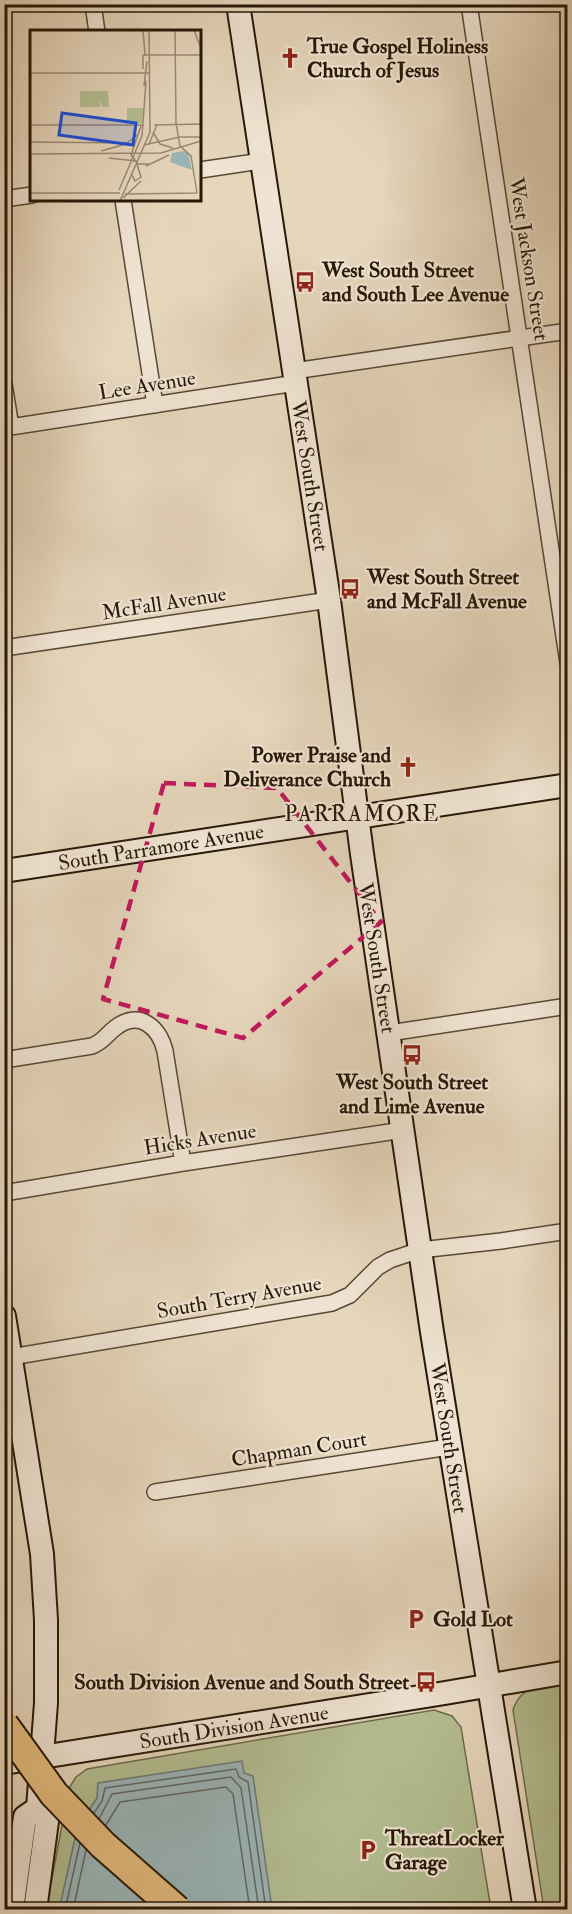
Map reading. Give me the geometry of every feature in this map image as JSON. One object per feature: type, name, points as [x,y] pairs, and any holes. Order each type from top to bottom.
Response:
[{"type":"highway","points":[[4,1725],[54,1794],[103,1845],[177,1910]]},
{"type":"main road","name":"West South Street","points":[[238,4],[329,600],[357,816],[449,1447],[525,1910]]},
{"type":"main road","name":"South Parramore Avenue","points":[[4,871],[567,785]]},
{"type":"main road","points":[[4,1316],[42,1565],[46,1620],[46,1703],[38,1808],[46,1821],[35,1910]]},
{"type":"main road","points":[[490,1686],[567,1672]]},
{"type":"main road","name":"South Division Avenue","points":[[4,1763],[490,1686]]},
{"type":"main road","points":[[12,1910],[25,1817],[38,1808]]},
{"type":"street","points":[[93,4],[97,30]]},
{"type":"street","name":"West Jackson Street","points":[[469,4],[567,663]]},
{"type":"street","points":[[201,170],[261,161]]},
{"type":"street","points":[[4,199],[30,195]]},
{"type":"street","points":[[123,201],[155,405]]},
{"type":"street","name":"Lee Avenue","points":[[8,427],[155,405],[295,377],[567,331]]},
{"type":"street","points":[[4,384],[8,427]]},
{"type":"street","name":"McFall Avenue","points":[[4,648],[329,600]]},
{"type":"street","points":[[389,1033],[567,1006]]},
{"type":"street","points":[[4,1060],[92,1046],[102,1042],[115,1028],[134,1020],[153,1026],[160,1035],[165,1051],[183,1163]]},
{"type":"street","name":"Hicks Avenue","points":[[4,1193],[403,1130]]},
{"type":"street","name":"South Terry Avenue","points":[[11,1357],[332,1303],[350,1295],[378,1267],[390,1260],[420,1250],[567,1231]]},
{"type":"street","name":"Chapman Court","points":[[155,1492],[449,1447]]},
{"type":"highlighted area","points":[[164,783],[277,788],[381,922],[243,1038],[103,999]]},
{"type":"green space","points":[[567,1680],[567,1909],[544,1909],[513,1710],[517,1701],[528,1690]]},
{"type":"green space","points":[[434,1710],[452,1716],[461,1727],[491,1909],[46,1910],[69,1788],[76,1777],[87,1769]]},
{"type":"water","points":[[242,1761],[244,1773],[253,1776],[272,1909],[59,1910],[77,1829],[97,1798],[98,1783]]},
{"type":"place","name":"True Gospel Holiness Church of Jesus","points":[[290,58]]},
{"type":"place","name":"West South Street and South Lee Avenue","points":[[305,282]]},
{"type":"place","name":"West South Street and McFall Avenue","points":[[350,589]]},
{"type":"place","name":"Power Praise and Deliverance Church","points":[[408,767]]},
{"type":"place","name":"West South Street and Lime Avenue","points":[[412,1055]]},
{"type":"place","name":"Gold Lot","points":[[416,1619]]},
{"type":"place","name":"South Division Avenue and South Street","points":[[426,1682]]},
{"type":"place","name":"ThreatLocker Garage","points":[[368,1850]]},
{"type":"district","name":"PARRAMORE","points":[[362,813]]}]
